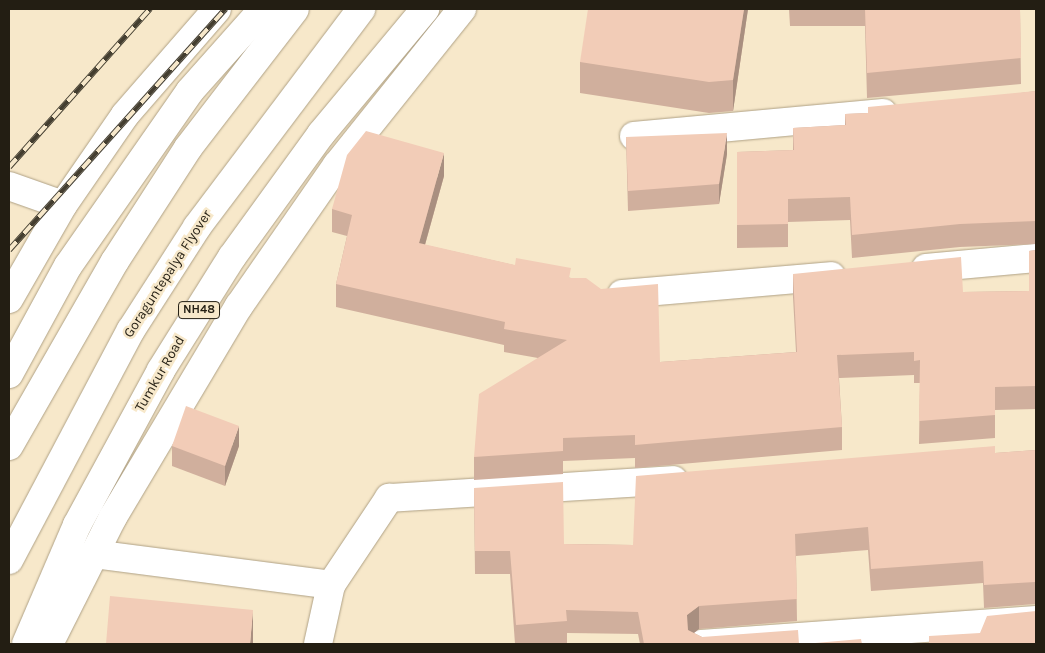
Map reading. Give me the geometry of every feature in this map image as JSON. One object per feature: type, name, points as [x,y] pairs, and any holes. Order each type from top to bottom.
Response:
[{"type":"main road","points":[[9,299],[63,205],[125,115],[217,9]]},
{"type":"main road","points":[[9,374],[68,266],[190,91],[263,9]]},
{"type":"main road","points":[[9,446],[115,262],[188,148],[295,9]]},
{"type":"main road","name":"Goraguntepalya Flyover","points":[[9,560],[131,330],[197,227],[361,9]]},
{"type":"main road","name":"Tumkur Road","points":[[26,644],[77,524],[161,370],[232,257],[316,142],[425,9]]},
{"type":"main road","points":[[50,644],[93,554],[239,306],[337,165],[462,9]]},
{"type":"main road","points":[[634,136],[909,110]]},
{"type":"main road","points":[[9,186],[63,205]]},
{"type":"main road","points":[[898,270],[1036,258]]},
{"type":"main road","points":[[600,296],[858,274]]},
{"type":"main road","points":[[318,644],[331,585],[389,498],[493,495],[700,478]]},
{"type":"main road","points":[[93,554],[331,585]]},
{"type":"main road","points":[[701,644],[1036,620]]},
{"type":"building","points":[[588,9],[744,9],[733,80],[709,82],[580,62]]},
{"type":"building","points":[[865,9],[1020,9],[1021,58],[867,73]]},
{"type":"building","points":[[1036,91],[1036,221],[960,224],[852,235],[850,197],[788,199],[788,224],[737,225],[737,152],[794,150],[793,128],[846,125],[845,114],[868,113],[868,107]]},
{"type":"building","points":[[366,131],[444,153],[419,243],[515,265],[516,258],[571,268],[569,278],[586,278],[601,289],[658,284],[660,362],[797,352],[793,274],[961,257],[963,292],[1029,291],[1029,251],[1036,250],[1036,386],[995,387],[995,415],[919,421],[920,360],[914,361],[914,352],[837,355],[842,427],[635,445],[635,435],[563,438],[563,451],[474,457],[479,394],[567,340],[504,329],[505,322],[336,284],[352,215],[332,209],[347,155]]},
{"type":"building","points":[[727,133],[719,184],[628,191],[626,137]]},
{"type":"building","points":[[186,406],[239,426],[225,466],[172,446]]},
{"type":"building","points":[[995,446],[995,453],[1036,450],[1036,582],[984,585],[983,561],[871,569],[868,527],[795,534],[797,599],[699,606],[687,615],[688,630],[702,637],[798,630],[799,644],[644,644],[638,612],[566,610],[567,621],[516,625],[510,551],[475,551],[474,488],[563,482],[564,544],[633,545],[636,476]]},
{"type":"building","points":[[110,596],[253,610],[250,644],[106,644]]},
{"type":"building","points":[[1036,611],[1036,644],[929,644],[929,636],[980,633],[987,616]]},
{"type":"building","points":[[861,639],[862,644],[804,644]]},
{"type":"railway","points":[[9,167],[150,9]]},
{"type":"railway","points":[[9,250],[225,9]]}]
